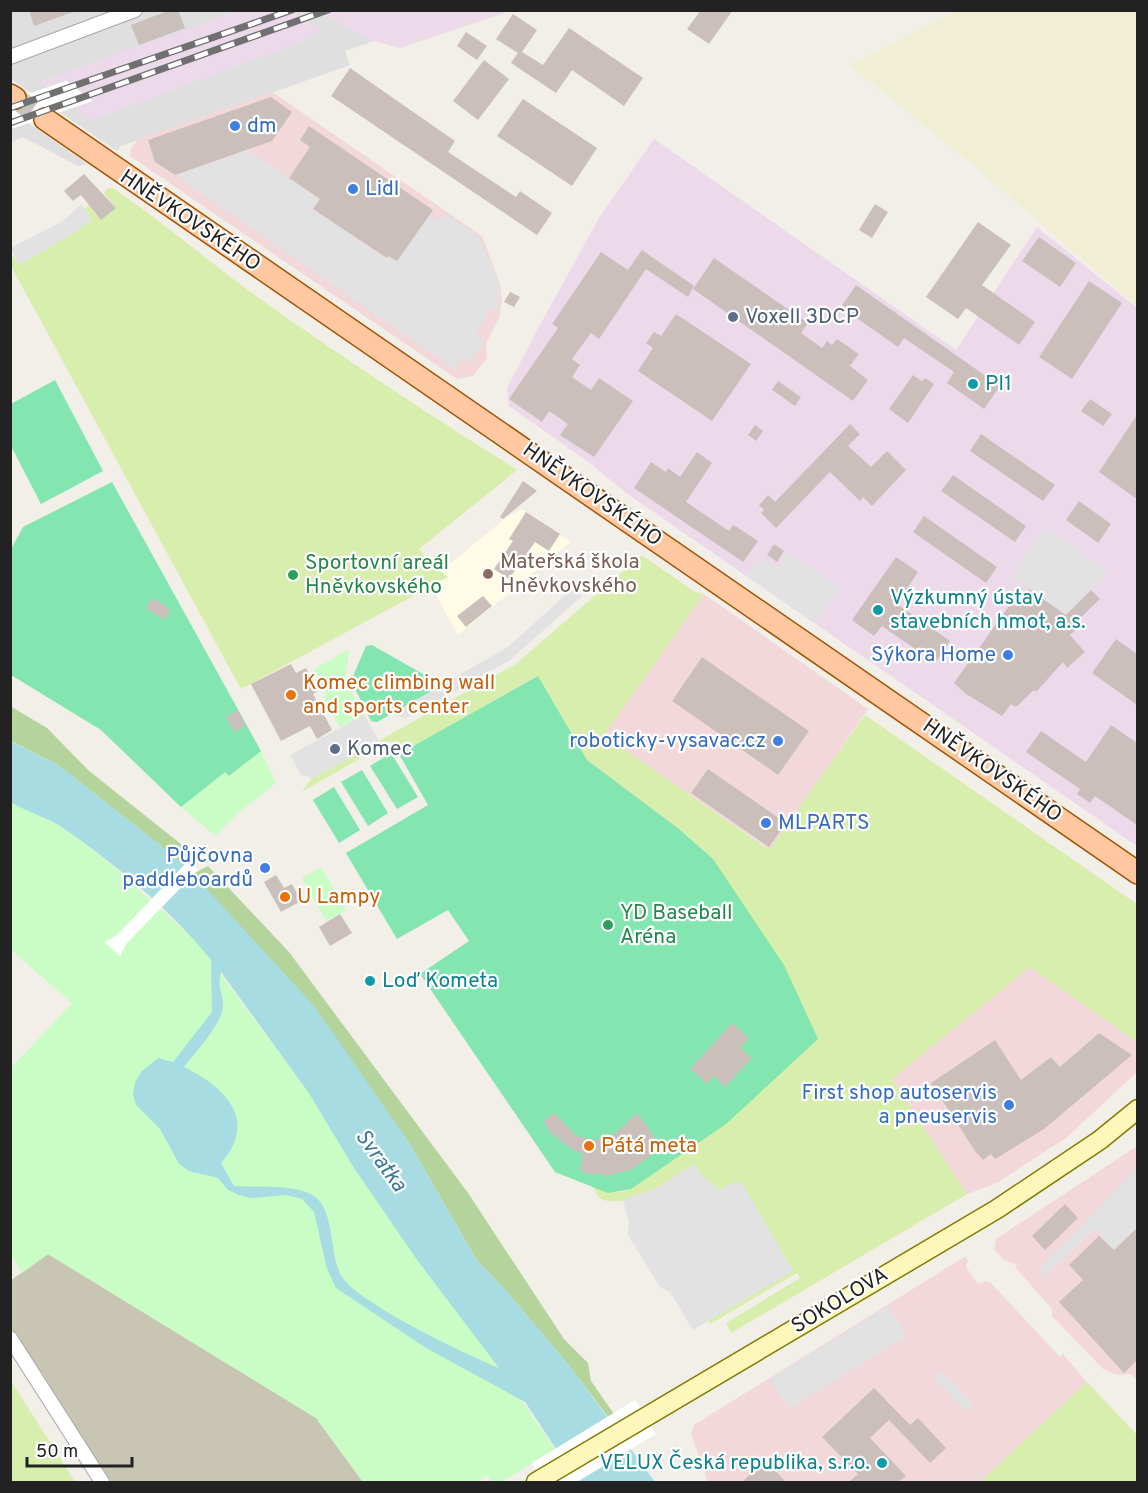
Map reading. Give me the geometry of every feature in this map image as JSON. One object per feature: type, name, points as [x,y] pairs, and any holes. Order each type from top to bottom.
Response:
[{"type":"main road","name":"HNĚVKOVSKÉHO","points":[[45,119],[1137,873]]},
{"type":"street","points":[[10,57],[135,10]]},
{"type":"street","name":"SOKOLOVA","points":[[538,1481],[997,1209],[1100,1140],[1137,1109]]},
{"type":"street","points":[[10,1338],[102,1482]]},
{"type":"shaded area","points":[[957,10],[1137,11],[1137,306],[971,163],[850,65]]},
{"type":"shaded area","points":[[11,11],[318,11],[374,41],[345,51],[350,65],[121,146],[117,151],[11,79]]},
{"type":"shaded area","points":[[238,11],[289,11],[322,30],[302,42],[90,121],[77,108],[39,82]]},
{"type":"shaded area","points":[[318,11],[510,11],[400,48],[374,41]]},
{"type":"shaded area","points":[[272,92],[482,236],[500,284],[502,301],[499,318],[486,343],[487,358],[473,376],[457,379],[130,156],[131,148],[139,139]]},
{"type":"shaded area","points":[[11,111],[87,164],[78,166],[23,137],[11,142]]},
{"type":"shaded area","points":[[654,139],[956,350],[1037,227],[1137,308],[1137,846],[629,495],[587,461],[509,406],[507,388],[540,325],[599,218]]},
{"type":"shaded area","points":[[248,150],[320,199],[313,209],[386,258],[388,256],[397,261],[428,216],[438,222],[445,213],[479,236],[499,285],[498,311],[489,310],[476,335],[485,341],[469,363],[462,358],[454,369],[175,175]]},
{"type":"shaded area","points":[[81,204],[92,219],[77,231],[19,265],[11,248],[63,221]]},
{"type":"shaded area","name":"Mateřská škola Hněvkovského","points":[[522,509],[571,542],[458,635],[431,586],[447,577],[441,571],[507,517]]},
{"type":"shaded area","name":"Sýkora Home","points":[[1045,525],[1108,574],[1066,615],[1011,576]]},
{"type":"shaded area","points":[[788,552],[841,588],[815,623],[745,575],[761,557],[777,567]]},
{"type":"shaded area","points":[[573,588],[582,596],[510,660],[406,718],[395,716],[393,713],[508,647]]},
{"type":"shaded area","points":[[704,594],[868,709],[770,850],[603,735]]},
{"type":"shaded area","name":"Komec","points":[[364,715],[380,742],[311,779],[301,775],[290,755]]},
{"type":"shaded area","points":[[1030,967],[1137,1042],[1137,1072],[1066,1138],[997,1183],[967,1194],[892,1079]]},
{"type":"shaded area","points":[[1137,1146],[1137,1380],[1131,1374],[1116,1375],[1103,1369],[1052,1316],[1052,1309],[1015,1267],[1017,1265],[1004,1260],[994,1250],[996,1239]]},
{"type":"shaded area","points":[[694,1164],[701,1175],[720,1190],[735,1182],[742,1183],[793,1271],[693,1330],[670,1292],[660,1287],[628,1235],[629,1222],[623,1200],[656,1188]]},
{"type":"shaded area","points":[[1137,1167],[1137,1228],[1114,1250],[1095,1229],[1042,1279],[1040,1268]]},
{"type":"shaded area","points":[[48,1254],[316,1418],[363,1482],[111,1482],[11,1328],[10,1281]]},
{"type":"shaded area","points":[[966,1256],[968,1261],[966,1267],[978,1284],[986,1281],[991,1283],[1060,1357],[1063,1354],[1087,1382],[980,1482],[708,1482],[691,1434],[694,1425]]},
{"type":"shaded area","points":[[888,1306],[907,1336],[789,1409],[770,1379]]},
{"type":"shaded area","points":[[941,1371],[973,1404],[966,1411],[934,1378]]},
{"type":"green space","points":[[108,188],[113,188],[133,202],[250,292],[300,327],[392,390],[517,470],[419,549],[430,563],[448,577],[241,689],[11,266],[13,255],[19,265],[77,231],[92,219],[85,209],[89,205],[101,220],[116,208],[104,193]]},
{"type":"green space","points":[[55,380],[103,471],[41,504],[11,446],[11,404]]},
{"type":"green space","points":[[112,482],[261,751],[229,776],[225,772],[181,807],[101,730],[11,675],[10,551],[23,527]]},
{"type":"green space","points":[[642,555],[695,592],[704,594],[604,735],[769,850],[865,715],[1137,904],[1137,1042],[1030,967],[892,1079],[967,1194],[731,1333],[726,1323],[800,1278],[797,1273],[710,1324],[708,1321],[793,1270],[735,1182],[720,1190],[700,1175],[694,1164],[662,1186],[625,1200],[600,1199],[592,1186],[620,1192],[636,1184],[713,859],[679,829],[587,760],[538,676],[399,754],[390,741],[302,792],[311,779],[516,664]]},
{"type":"green space","points":[[372,645],[430,678],[432,687],[429,693],[377,722],[371,721],[351,681],[366,646]]},
{"type":"green space","points":[[349,649],[345,680],[364,715],[340,727],[324,697],[326,693],[313,670]]},
{"type":"green space","name":"YD Baseball Aréna","points":[[538,676],[587,760],[679,829],[713,859],[784,965],[818,1039],[726,1124],[631,1189],[608,1193],[555,1172],[420,974],[469,941],[448,910],[397,939],[346,853],[428,805],[399,754]]},
{"type":"green space","points":[[10,706],[47,728],[88,770],[192,853],[184,864],[58,765],[11,741]]},
{"type":"green space","points":[[261,751],[276,783],[239,812],[215,836],[181,807],[225,771],[230,776]]},
{"type":"green space","points":[[391,753],[418,797],[397,809],[370,766]]},
{"type":"green space","points":[[362,770],[388,813],[368,826],[341,782]]},
{"type":"green space","points":[[334,787],[360,830],[339,843],[313,800]]},
{"type":"green space","points":[[10,802],[58,825],[100,855],[197,942],[308,1092],[354,1168],[417,1260],[500,1369],[555,1449],[501,1482],[492,1482],[487,1475],[476,1482],[363,1482],[316,1418],[48,1254],[22,1273],[11,1255],[11,1068],[72,1003],[11,950]]},
{"type":"green space","points":[[208,866],[289,952],[468,1193],[564,1339],[588,1363],[591,1381],[614,1414],[608,1417],[571,1368],[476,1259],[408,1141],[193,874]]},
{"type":"green space","points":[[321,867],[346,910],[326,921],[302,878]]},
{"type":"green space","points":[[11,1381],[75,1482],[11,1482]]},
{"type":"green space","points":[[1087,1382],[1137,1435],[1137,1482],[980,1482]]},
{"type":"water","name":"Svratka","points":[[10,741],[58,765],[183,863],[315,1007],[408,1141],[476,1259],[571,1368],[655,1482],[578,1482],[525,1402],[426,1348],[336,1288],[327,1269],[314,1212],[302,1199],[286,1195],[250,1198],[239,1195],[228,1190],[218,1178],[189,1171],[179,1164],[160,1129],[136,1105],[133,1094],[135,1082],[142,1071],[158,1058],[173,1062],[212,1012],[211,960],[160,905],[121,871],[60,826],[11,802]],"holes":[[[221,972],[308,1092],[354,1168],[417,1260],[499,1368],[397,1318],[347,1283],[337,1266],[327,1215],[317,1198],[296,1189],[283,1187],[234,1186],[221,1163],[232,1147],[237,1133],[237,1119],[232,1106],[212,1084],[184,1067],[219,1019],[223,1004],[219,982]]]},
{"type":"pier","points":[[66,81],[93,101],[11,129],[10,100]]},
{"type":"pier","points":[[189,860],[198,870],[127,943],[120,956],[104,942],[116,936]]},
{"type":"pier","points":[[635,1400],[656,1434],[577,1482],[543,1482],[532,1463]]},
{"type":"building","points":[[29,10],[72,10],[73,12],[34,26]]},
{"type":"building","points":[[170,10],[178,10],[185,28],[139,45],[131,25]]},
{"type":"building","points":[[701,10],[733,10],[709,44],[687,29]]},
{"type":"building","points":[[513,14],[537,30],[522,52],[543,65],[569,28],[643,78],[624,106],[572,70],[556,93],[511,63],[518,53],[496,39]]},
{"type":"building","points":[[466,32],[487,46],[477,60],[457,46]]},
{"type":"building","points":[[484,60],[509,79],[478,120],[453,101]]},
{"type":"building","points":[[350,68],[455,141],[448,152],[516,197],[520,191],[552,213],[537,235],[331,96]]},
{"type":"building","name":"dm","points":[[271,97],[292,112],[272,141],[175,175],[155,162],[148,140]]},
{"type":"building","points":[[523,99],[597,148],[572,186],[497,136]]},
{"type":"building","name":"Lidl","points":[[309,126],[433,210],[397,261],[388,256],[387,258],[313,209],[320,199],[289,178],[310,147],[300,140]]},
{"type":"building","points":[[84,174],[116,208],[101,220],[81,195],[73,201],[64,191]]},
{"type":"building","points":[[875,204],[888,212],[872,238],[859,230]]},
{"type":"building","points":[[978,222],[1011,245],[982,285],[1035,322],[1019,345],[966,308],[958,319],[926,297]]},
{"type":"building","points":[[1039,237],[1076,263],[1060,287],[1022,261]]},
{"type":"building","points":[[642,250],[694,286],[688,297],[646,269],[599,339],[591,333],[572,359],[580,365],[572,377],[591,390],[599,378],[633,401],[594,457],[560,435],[568,424],[549,411],[542,422],[509,399],[558,328],[552,324],[601,252],[628,270]]},
{"type":"building","points":[[714,258],[808,323],[801,333],[822,348],[827,341],[832,345],[837,339],[859,354],[850,366],[868,380],[853,401],[693,289]]},
{"type":"building","points":[[1089,281],[1122,303],[1072,379],[1039,357]]},
{"type":"building","points":[[856,285],[1000,386],[984,409],[947,383],[954,372],[904,338],[898,347],[841,307]]},
{"type":"building","points":[[510,292],[520,297],[514,307],[504,302]]},
{"type":"building","points":[[676,314],[751,364],[712,421],[638,371],[653,348],[646,343],[654,332],[661,336]]},
{"type":"building","points":[[913,375],[922,381],[925,378],[934,384],[908,423],[889,409]]},
{"type":"building","points":[[778,381],[801,397],[795,406],[772,390]]},
{"type":"building","points":[[1090,399],[1112,414],[1103,426],[1081,411]]},
{"type":"building","points":[[1137,415],[1137,499],[1099,472]]},
{"type":"building","points":[[850,424],[860,434],[848,446],[871,467],[887,451],[906,470],[872,506],[863,497],[860,501],[830,472],[776,528],[761,513],[764,510],[759,505],[768,495],[775,502]]},
{"type":"building","points":[[755,425],[763,431],[756,441],[748,435]]},
{"type":"building","points":[[981,434],[1055,485],[1043,501],[970,451]]},
{"type":"building","points":[[697,452],[712,463],[686,502],[729,531],[733,525],[758,541],[743,562],[634,488],[651,462],[666,472],[668,468],[680,477]]},
{"type":"building","points":[[953,475],[1026,526],[1015,542],[941,491]]},
{"type":"building","points":[[523,481],[537,491],[503,519],[500,517]]},
{"type":"building","points":[[1079,501],[1111,524],[1098,543],[1066,520]]},
{"type":"building","points":[[526,512],[560,534],[549,551],[535,542],[509,579],[494,569],[513,541],[509,539]]},
{"type":"building","points":[[924,516],[997,567],[986,583],[913,532]]},
{"type":"building","points":[[774,544],[784,551],[777,562],[767,555]]},
{"type":"building","name":"Výzkumný ústav stavebních hmot, a.s.","points":[[896,557],[918,572],[897,604],[950,641],[935,663],[882,626],[874,636],[852,620]]},
{"type":"building","name":"Sýkora Home","points":[[1029,589],[1066,615],[1091,590],[1100,599],[1076,622],[1080,626],[1070,635],[1085,652],[1067,668],[1063,662],[1036,692],[1034,690],[1016,707],[1011,704],[1002,716],[966,694],[954,683],[1011,603],[1017,607]]},
{"type":"building","points":[[483,596],[492,606],[466,627],[457,616]]},
{"type":"building","points":[[153,598],[171,610],[164,620],[146,608]]},
{"type":"building","points":[[1116,639],[1137,654],[1137,705],[1092,673]]},
{"type":"building","points":[[702,657],[809,731],[778,775],[672,701]]},
{"type":"building","points":[[291,664],[296,673],[306,668],[318,691],[313,694],[332,730],[317,739],[310,726],[281,741],[251,684]]},
{"type":"building","points":[[238,710],[246,726],[235,732],[226,717]]},
{"type":"building","points":[[1111,725],[1137,743],[1137,825],[1095,796],[1090,803],[1077,794],[1080,789],[1026,752],[1041,731],[1086,762]]},
{"type":"building","points":[[708,769],[786,823],[769,847],[691,793]]},
{"type":"building","name":"U Lampy","points":[[276,875],[284,888],[292,884],[301,901],[281,912],[264,882]]},
{"type":"building","points":[[340,914],[352,933],[330,946],[319,927]]},
{"type":"building","points":[[732,1023],[749,1038],[740,1048],[752,1058],[725,1087],[714,1076],[707,1084],[690,1069]]},
{"type":"building","name":"First shop autoservis a pneuservis","points":[[1099,1033],[1132,1055],[1044,1129],[995,1159],[991,1154],[983,1160],[975,1151],[931,1083],[995,1040],[1021,1080],[1051,1057],[1060,1067]]},
{"type":"building","points":[[554,1113],[576,1136],[596,1140],[616,1133],[637,1113],[661,1147],[633,1169],[604,1177],[603,1173],[591,1175],[580,1170],[583,1154],[570,1148],[550,1132],[543,1121]]},
{"type":"building","points":[[1065,1204],[1078,1218],[1045,1250],[1032,1236]]},
{"type":"building","points":[[1137,1228],[1137,1360],[1124,1373],[1059,1302],[1083,1280],[1069,1265],[1099,1236],[1114,1250]]},
{"type":"building","points":[[874,1388],[910,1425],[918,1418],[946,1448],[930,1463],[889,1420],[870,1438],[906,1476],[898,1482],[849,1482],[858,1474],[822,1437]]},
{"type":"building","points":[[765,1460],[786,1482],[742,1482]]},
{"type":"tunnel","points":[[15,98],[45,119]]},
{"type":"railway","points":[[10,108],[292,10]]},
{"type":"railway","points":[[10,123],[328,10]]},
{"type":"place","name":"dm","points":[[235,126]]},
{"type":"place","name":"Lidl","points":[[353,189]]},
{"type":"place","name":"Voxell 3DCP","points":[[733,317]]},
{"type":"place","name":"PI1","points":[[973,384]]},
{"type":"place","name":"Mateřská škola Hněvkovského","points":[[488,574]]},
{"type":"place","name":"Sportovní areál Hněvkovského","points":[[293,575]]},
{"type":"place","name":"Výzkumný ústav stavebních hmot, a.s.","points":[[878,610]]},
{"type":"place","name":"Sýkora Home","points":[[1008,655]]},
{"type":"place","name":"Komec climbing wall and sports center","points":[[291,695]]},
{"type":"place","name":"roboticky-vysavac.cz","points":[[778,741]]},
{"type":"place","name":"Komec","points":[[335,749]]},
{"type":"place","name":"MLPARTS","points":[[766,823]]},
{"type":"place","name":"Půjčovna paddleboardů","points":[[265,868]]},
{"type":"place","name":"U Lampy","points":[[285,897]]},
{"type":"place","name":"YD Baseball Aréna","points":[[608,925]]},
{"type":"place","name":"Loď Kometa","points":[[370,981]]},
{"type":"place","name":"First shop autoservis a pneuservis","points":[[1009,1105]]},
{"type":"place","name":"Pátá meta","points":[[589,1146]]},
{"type":"place","name":"VELUX Česká republika, s.r.o.","points":[[882,1463]]}]
